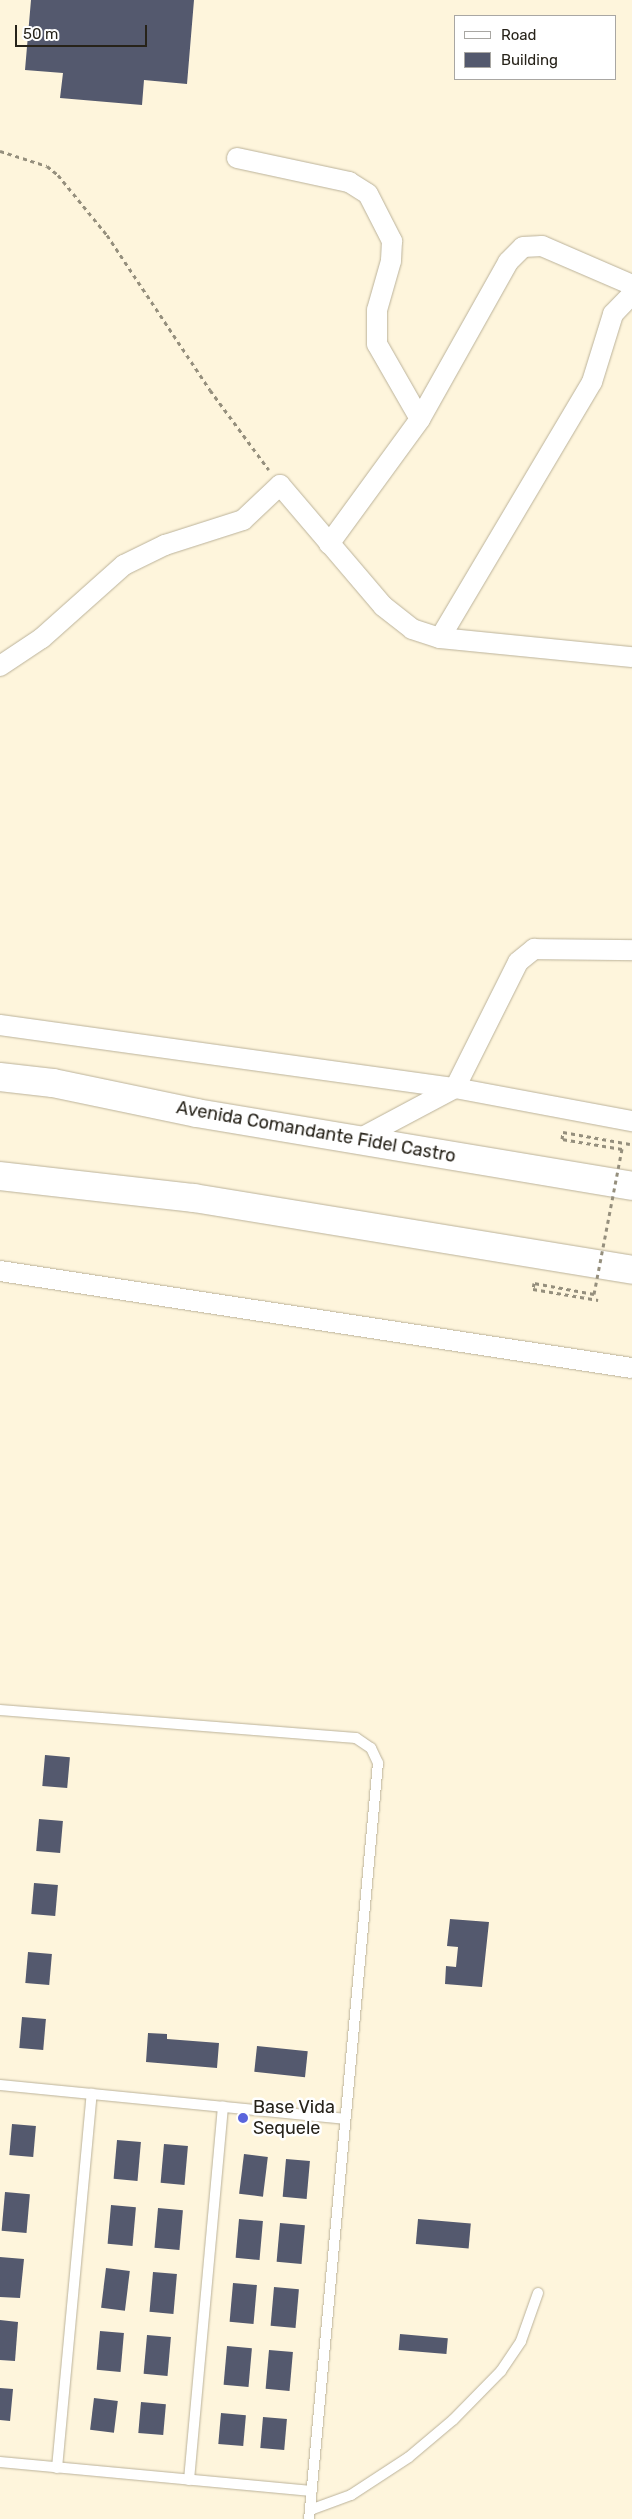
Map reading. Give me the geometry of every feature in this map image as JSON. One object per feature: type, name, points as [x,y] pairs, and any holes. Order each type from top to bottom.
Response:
[{"type":"highway","name":"Avenida Comandante Fidel Castro","points":[[0,1077],[52,1083],[197,1113],[632,1186]]},
{"type":"highway","points":[[0,1176],[194,1198],[632,1270]]},
{"type":"street","points":[[237,158],[349,182],[368,194],[392,240],[391,261],[377,310],[377,344],[420,419]]},
{"type":"street","points":[[329,544],[420,419],[508,262],[523,247],[542,246],[632,286]]},
{"type":"street","points":[[440,638],[592,382],[613,314],[632,294]]},
{"type":"street","points":[[0,666],[42,638],[124,565],[165,545],[243,520],[280,485],[383,606],[412,629],[440,638],[632,657]]},
{"type":"street","points":[[357,1140],[455,1088],[476,1051],[518,962],[534,949],[632,950]]},
{"type":"street","points":[[0,1025],[455,1088],[632,1121]]},
{"type":"street","points":[[0,1271],[632,1368]]},
{"type":"lane","points":[[0,1710],[356,1738],[371,1748],[378,1763],[344,2119],[310,2514],[351,2495],[409,2457],[453,2420],[501,2371],[521,2341],[538,2293]]},
{"type":"lane","points":[[0,2085],[344,2119]]},
{"type":"lane","points":[[57,2468],[92,2094]]},
{"type":"lane","points":[[189,2480],[223,2107]]},
{"type":"lane","points":[[0,2462],[312,2491]]},
{"type":"path","points":[[0,151],[52,169],[107,235],[210,390],[280,485]]},
{"type":"path","points":[[598,1300],[533,1289],[534,1283],[594,1294],[622,1149],[562,1139],[562,1132],[630,1144]]},
{"type":"building","points":[[31,0],[194,0],[187,84],[144,80],[142,105],[60,98],[63,73],[25,70]]},
{"type":"building","points":[[45,1755],[70,1757],[67,1788],[42,1786]]},
{"type":"building","points":[[39,1819],[63,1821],[60,1853],[36,1851]]},
{"type":"building","points":[[34,1883],[58,1885],[55,1916],[31,1914]]},
{"type":"building","points":[[450,1919],[489,1922],[482,1987],[445,1984],[446,1966],[456,1967],[458,1947],[447,1946]]},
{"type":"building","points":[[28,1952],[52,1954],[49,1985],[25,1983]]},
{"type":"building","points":[[22,2017],[46,2019],[43,2050],[19,2048]]},
{"type":"building","points":[[148,2033],[167,2034],[167,2039],[219,2043],[217,2068],[146,2062]]},
{"type":"building","points":[[257,2046],[308,2051],[305,2077],[254,2072]]},
{"type":"building","points":[[12,2124],[36,2126],[33,2157],[9,2155]]},
{"type":"building","points":[[117,2140],[141,2142],[138,2181],[114,2179]]},
{"type":"building","points":[[164,2144],[188,2146],[185,2185],[161,2183]]},
{"type":"building","points":[[244,2154],[268,2157],[263,2197],[239,2194]]},
{"type":"building","points":[[286,2159],[310,2161],[307,2199],[283,2197]]},
{"type":"building","points":[[5,2192],[30,2194],[27,2233],[2,2231]]},
{"type":"building","points":[[111,2205],[136,2207],[133,2246],[108,2244]]},
{"type":"building","points":[[158,2208],[183,2210],[179,2250],[155,2248]]},
{"type":"building","points":[[239,2219],[263,2221],[260,2260],[236,2258]]},
{"type":"building","points":[[418,2219],[471,2224],[469,2249],[416,2244]]},
{"type":"building","points":[[280,2223],[305,2225],[302,2264],[277,2262]]},
{"type":"building","points":[[0,2257],[24,2259],[20,2298],[0,2297]]},
{"type":"building","points":[[106,2268],[130,2271],[125,2311],[101,2308]]},
{"type":"building","points":[[153,2272],[177,2274],[173,2314],[150,2312]]},
{"type":"building","points":[[233,2283],[257,2285],[254,2324],[230,2322]]},
{"type":"building","points":[[274,2287],[299,2289],[296,2328],[271,2326]]},
{"type":"building","points":[[0,2320],[18,2322],[15,2361],[0,2360]]},
{"type":"building","points":[[100,2331],[124,2333],[121,2372],[97,2370]]},
{"type":"building","points":[[400,2334],[448,2338],[446,2354],[399,2350]]},
{"type":"building","points":[[147,2335],[171,2337],[168,2376],[144,2374]]},
{"type":"building","points":[[227,2346],[252,2348],[249,2387],[224,2385]]},
{"type":"building","points":[[269,2350],[293,2352],[290,2391],[266,2389]]},
{"type":"building","points":[[0,2388],[13,2389],[10,2421],[0,2420]]},
{"type":"building","points":[[94,2398],[118,2401],[114,2433],[90,2430]]},
{"type":"building","points":[[141,2402],[166,2404],[163,2435],[138,2433]]},
{"type":"building","points":[[221,2413],[246,2415],[243,2446],[218,2444]]},
{"type":"building","points":[[263,2417],[287,2419],[284,2450],[260,2448]]},
{"type":"place","name":"Base Vida Sequele","points":[[243,2118]]}]
